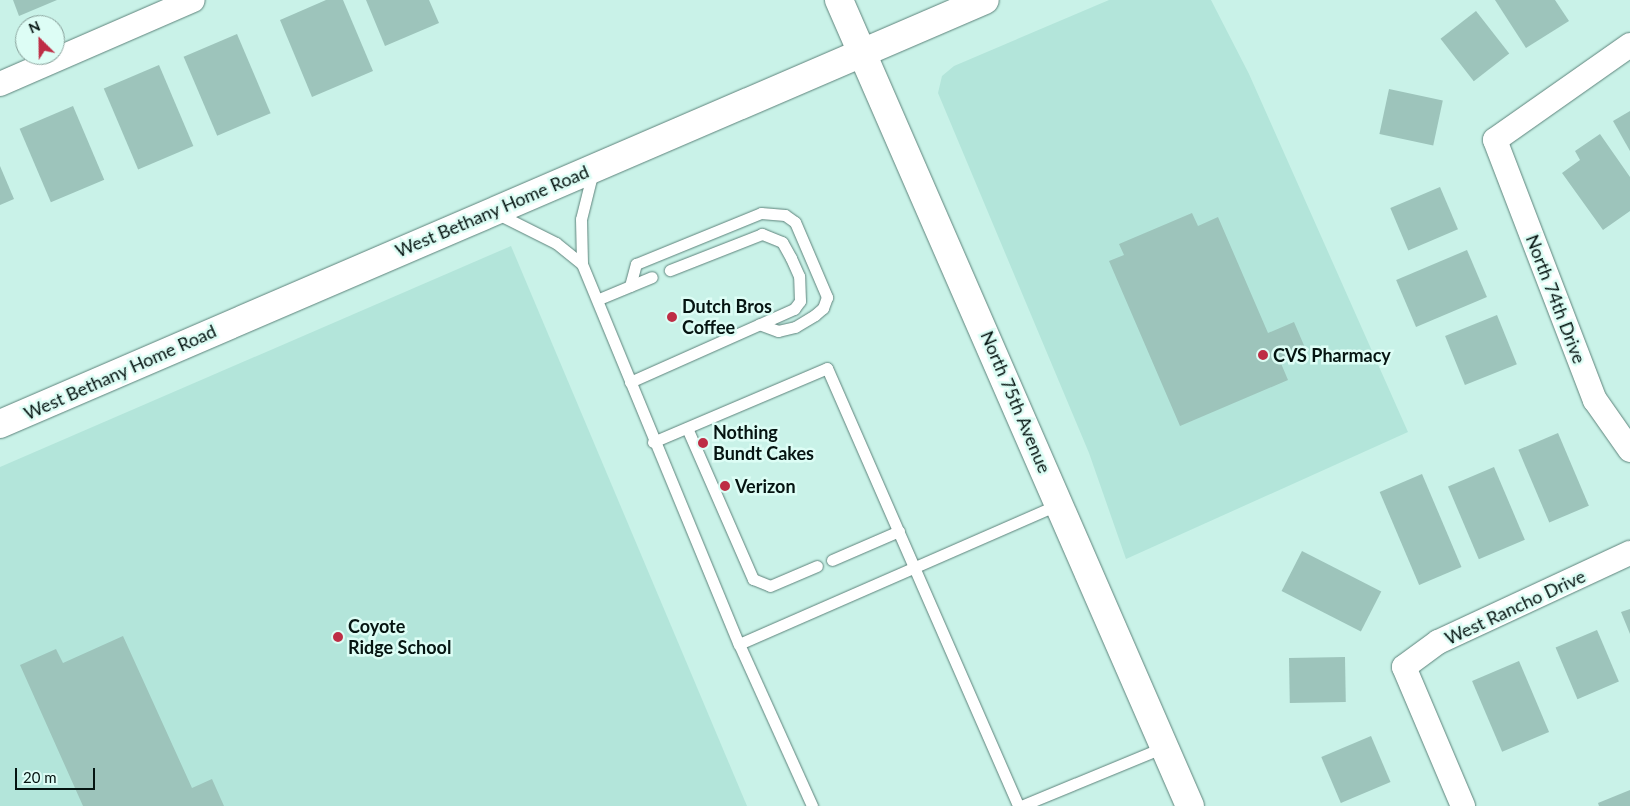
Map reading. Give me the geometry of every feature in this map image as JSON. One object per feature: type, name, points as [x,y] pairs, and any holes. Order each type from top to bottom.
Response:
[{"type":"main road","name":"North 75th Avenue","points":[[839,0],[864,52],[1190,806]]},
{"type":"main road","name":"West Bethany Home Road","points":[[0,424],[491,211],[985,0]]},
{"type":"street","points":[[0,84],[194,0]]},
{"type":"street","name":"North 74th Drive","points":[[1630,46],[1495,140],[1595,400],[1630,450]]},
{"type":"street","name":"West Rancho Drive","points":[[1463,806],[1404,668],[1438,642],[1630,553]]},
{"type":"lane","points":[[594,168],[581,219],[582,264],[599,299],[653,442],[738,644],[812,806]]},
{"type":"lane","points":[[491,211],[556,243],[582,264]]},
{"type":"lane","points":[[630,286],[636,264],[761,213],[785,215],[794,222],[827,297],[823,308],[795,327],[778,331],[759,324]]},
{"type":"lane","points":[[630,382],[794,308],[800,301],[799,276],[782,242],[762,234],[752,236],[670,270]]},
{"type":"lane","points":[[599,299],[652,277]]},
{"type":"lane","points":[[653,442],[827,368],[1020,806],[1164,746]]},
{"type":"lane","points":[[687,428],[753,580],[770,586],[817,566]]},
{"type":"lane","points":[[738,644],[1060,504]]},
{"type":"lane","points":[[832,560],[899,531]]},
{"type":"shaded area","points":[[1109,0],[1211,0],[1249,74],[1408,432],[1126,559],[1089,453],[938,93],[942,76],[954,66]]},
{"type":"shaded area","name":"Coyote Ridge School","points":[[511,246],[747,806],[0,806],[0,467]]},
{"type":"building","points":[[13,0],[57,0],[21,15],[19,15]]},
{"type":"building","points":[[326,0],[343,0],[373,71],[312,97],[280,20]]},
{"type":"building","points":[[366,0],[429,0],[439,23],[385,46]]},
{"type":"building","points":[[1495,0],[1555,0],[1569,21],[1526,48]]},
{"type":"building","points":[[1476,11],[1509,54],[1474,81],[1441,39]]},
{"type":"building","points":[[237,34],[271,113],[217,136],[184,57]]},
{"type":"building","points":[[159,65],[193,146],[138,169],[104,88]]},
{"type":"building","points":[[1389,89],[1443,100],[1433,145],[1379,134]]},
{"type":"building","points":[[73,106],[104,180],[51,202],[20,129]]},
{"type":"building","points":[[1630,111],[1630,151],[1613,121]]},
{"type":"building","points":[[1600,134],[1630,177],[1630,211],[1603,230],[1562,173],[1580,160],[1575,151]]},
{"type":"building","points":[[0,166],[14,199],[0,205]]},
{"type":"building","points":[[1440,187],[1458,229],[1408,250],[1390,208]]},
{"type":"building","name":"CVS Pharmacy","points":[[1192,213],[1198,226],[1218,217],[1268,333],[1294,322],[1306,350],[1280,361],[1288,380],[1180,426],[1109,261],[1124,255],[1119,244]]},
{"type":"building","points":[[1467,250],[1487,297],[1416,327],[1396,280]]},
{"type":"building","points":[[1497,315],[1517,364],[1465,385],[1445,336]]},
{"type":"building","points":[[1558,433],[1589,506],[1549,523],[1518,450]]},
{"type":"building","points":[[1494,467],[1525,540],[1479,559],[1448,487]]},
{"type":"building","points":[[1422,474],[1461,567],[1419,585],[1380,492]]},
{"type":"building","points":[[1302,551],[1381,591],[1361,632],[1282,591]]},
{"type":"building","points":[[1630,609],[1630,634],[1621,612]]},
{"type":"building","points":[[1597,630],[1619,682],[1577,699],[1556,648]]},
{"type":"building","points":[[123,636],[192,788],[212,779],[224,806],[83,806],[20,665],[56,649],[63,663]]},
{"type":"building","points":[[1345,657],[1346,702],[1290,703],[1289,658]]},
{"type":"building","points":[[1519,661],[1549,732],[1502,752],[1472,681]]},
{"type":"building","points":[[1371,736],[1391,782],[1341,803],[1321,757]]},
{"type":"building","points":[[1630,790],[1630,806],[1599,806],[1598,803]]},
{"type":"place","name":"Dutch Bros Coffee","points":[[672,317]]},
{"type":"place","name":"CVS Pharmacy","points":[[1263,355]]},
{"type":"place","name":"Nothing Bundt Cakes","points":[[703,443]]},
{"type":"place","name":"Verizon","points":[[725,486]]},
{"type":"place","name":"Coyote Ridge School","points":[[338,637]]}]
